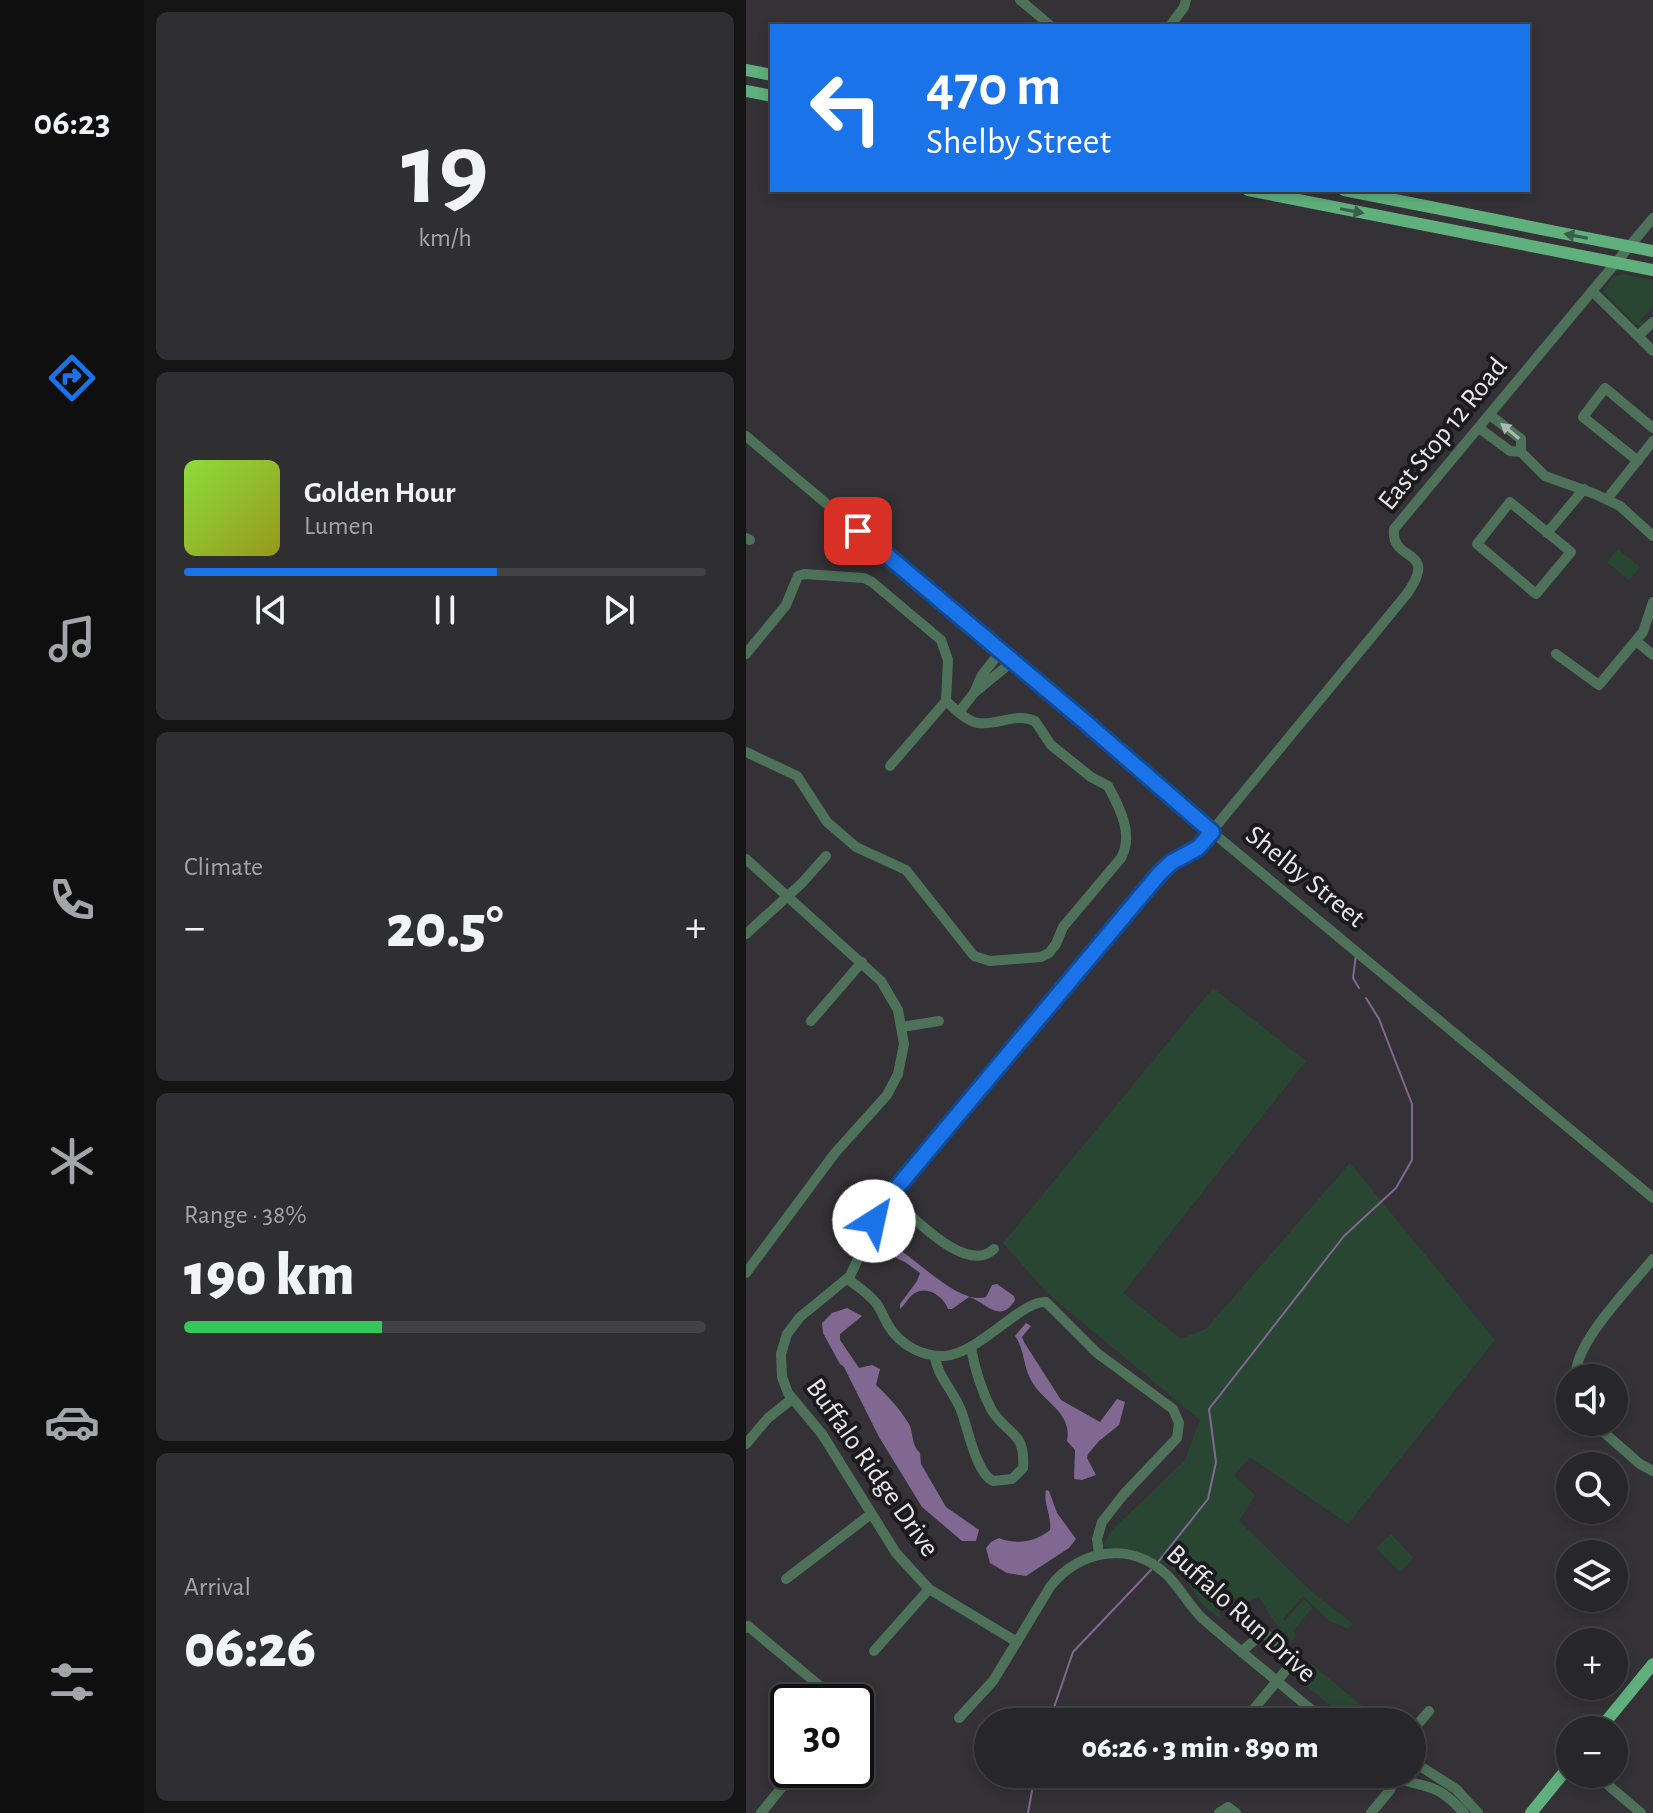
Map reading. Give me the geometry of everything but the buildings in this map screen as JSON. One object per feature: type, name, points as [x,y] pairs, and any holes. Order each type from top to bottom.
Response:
[{"type":"main road","points":[[746,70],[770,75]]},
{"type":"main road","points":[[746,91],[770,96]]},
{"type":"main road","points":[[1258,192],[1653,270]]},
{"type":"main road","points":[[1354,192],[1653,251]]},
{"type":"main road","points":[[1610,1716],[1653,1664]]},
{"type":"main road","points":[[1531,1813],[1556,1782]]},
{"type":"street","points":[[1020,0],[1049,24]]},
{"type":"street","points":[[1171,24],[1186,0]]},
{"type":"street","name":"East Stop 12 Road","points":[[1212,832],[1420,575],[1415,561],[1395,542],[1394,529],[1653,218]]},
{"type":"street","points":[[1592,291],[1653,351]]},
{"type":"street","points":[[1638,336],[1653,322]]},
{"type":"street","points":[[1638,461],[1583,417],[1605,388],[1653,428]]},
{"type":"street","points":[[1490,415],[1521,439],[1521,452]]},
{"type":"street","points":[[1479,428],[1510,451],[1521,452],[1545,476],[1607,499],[1631,514],[1653,536]]},
{"type":"street","name":"Shelby Street","points":[[746,436],[1212,832],[1651,1193]]},
{"type":"street","points":[[1607,499],[1653,441]]},
{"type":"street","points":[[1547,533],[1584,489]]},
{"type":"street","points":[[1510,502],[1547,533],[1571,552],[1536,594],[1477,544],[1510,502]]},
{"type":"street","points":[[746,654],[789,601],[798,576],[862,577],[871,581],[939,637],[948,660],[946,701],[890,766]]},
{"type":"street","points":[[1556,654],[1599,685],[1650,622],[1653,602]]},
{"type":"street","points":[[1636,641],[1653,655]]},
{"type":"street","points":[[974,693],[982,675],[1001,651]]},
{"type":"street","points":[[959,712],[974,693],[1013,661]]},
{"type":"street","points":[[746,752],[797,776],[827,822],[854,845],[906,870],[968,951],[976,957],[988,961],[1043,956],[1051,951],[1063,927],[1126,849],[1128,834],[1108,786],[1091,777],[1051,745],[1033,720],[1023,717],[978,723],[946,701]]},
{"type":"street","points":[[959,1718],[993,1681],[1061,1573],[1076,1562],[1099,1554],[1097,1539],[1100,1525],[1124,1494],[1175,1443],[1179,1423],[1173,1409],[1097,1353],[1045,1301],[1032,1303],[971,1348],[951,1355],[935,1356],[917,1351],[900,1340],[877,1303],[848,1279],[857,1265],[877,1214],[890,1197],[1160,873],[1172,862],[1198,848],[1212,832]]},
{"type":"street","points":[[746,934],[826,856]]},
{"type":"street","points":[[746,859],[877,976],[891,995],[902,1027],[902,1061],[896,1081],[835,1153],[746,1273]]},
{"type":"street","points":[[811,1021],[862,962]]},
{"type":"street","points":[[902,1027],[939,1021]]},
{"type":"street","points":[[890,1197],[959,1253],[978,1257],[994,1249]]},
{"type":"street","points":[[1577,1364],[1584,1344],[1653,1259]]},
{"type":"street","name":"Buffalo Ridge Drive","points":[[848,1279],[796,1320],[783,1344],[782,1377],[792,1399],[822,1434],[896,1553],[929,1589],[1017,1642]]},
{"type":"street","points":[[935,1356],[938,1372],[959,1403],[984,1475],[995,1481],[1017,1477],[1024,1463],[1021,1442],[992,1410],[976,1376],[971,1348]]},
{"type":"street","points":[[746,1444],[771,1414],[792,1399]]},
{"type":"street","points":[[1608,1436],[1640,1464],[1653,1471]]},
{"type":"street","points":[[786,1579],[871,1514]]},
{"type":"street","name":"Buffalo Run Drive","points":[[1099,1554],[1129,1554],[1157,1566],[1198,1614],[1310,1708]]},
{"type":"street","points":[[874,1651],[929,1589]]},
{"type":"street","points":[[747,1627],[817,1684]]},
{"type":"street","points":[[1242,1651],[1262,1634],[1268,1636],[1288,1663],[1287,1669],[1255,1708]]},
{"type":"street","points":[[1426,1715],[1429,1711]]},
{"type":"street","points":[[1426,1770],[1456,1789],[1478,1813]]},
{"type":"street","points":[[1426,1785],[1448,1796],[1464,1813]]},
{"type":"street","points":[[761,1813],[781,1788]]},
{"type":"street","points":[[1371,1813],[1390,1788]]},
{"type":"street","points":[[1612,1788],[1641,1813]]},
{"type":"street","points":[[1219,1813],[1228,1807],[1236,1813]]},
{"type":"green space","points":[[1623,274],[1653,280],[1653,307],[1640,320],[1645,325],[1642,327],[1636,325],[1603,291],[1613,277]]},
{"type":"green space","points":[[1618,549],[1640,567],[1629,580],[1607,562]]},
{"type":"green space","points":[[1213,988],[1306,1061],[1123,1293],[1181,1339],[1206,1329],[1350,1163],[1495,1340],[1348,1524],[1250,1457],[1234,1476],[1255,1495],[1239,1521],[1312,1592],[1353,1624],[1349,1629],[1329,1621],[1303,1596],[1283,1619],[1285,1621],[1304,1599],[1313,1607],[1293,1631],[1296,1636],[1292,1641],[1275,1623],[1259,1597],[1242,1604],[1222,1590],[1215,1592],[1221,1618],[1206,1608],[1183,1578],[1165,1564],[1103,1546],[1110,1532],[1185,1460],[1200,1420],[1047,1293],[1003,1243]]},
{"type":"green space","points":[[1391,1534],[1413,1558],[1400,1572],[1376,1548]]},
{"type":"green space","points":[[1312,1664],[1365,1708],[1333,1708],[1299,1679]]},
{"type":"shaded area","points":[[887,1243],[962,1294],[974,1298],[986,1297],[992,1285],[997,1284],[1015,1300],[1004,1311],[993,1310],[969,1297],[948,1309],[939,1297],[925,1290],[913,1294],[900,1309],[900,1304],[920,1273],[883,1252]]},
{"type":"shaded area","points":[[847,1308],[862,1316],[840,1334],[840,1340],[859,1368],[872,1365],[880,1369],[876,1385],[909,1424],[921,1464],[946,1507],[979,1530],[976,1541],[962,1541],[922,1507],[879,1437],[823,1333],[822,1323],[832,1313]]},
{"type":"shaded area","points":[[1026,1323],[1031,1326],[1022,1337],[1024,1342],[1061,1400],[1100,1422],[1117,1399],[1125,1402],[1119,1425],[1088,1454],[1096,1475],[1082,1480],[1074,1479],[1075,1450],[1067,1441],[1065,1422],[1035,1386],[1015,1336]]},
{"type":"shaded area","points":[[1046,1490],[1057,1513],[1076,1539],[1069,1548],[1026,1576],[1007,1573],[990,1563],[986,1548],[991,1542],[999,1538],[1026,1541],[1050,1530]]},
{"type":"waterway","points":[[1356,955],[1353,978],[1359,988]]},
{"type":"waterway","points":[[1158,1562],[1208,1499],[1216,1462],[1209,1409],[1344,1236],[1396,1188],[1412,1160],[1412,1104],[1379,1019],[1366,998]]},
{"type":"waterway","points":[[1054,1708],[1073,1652],[1151,1570]]},
{"type":"waterway","points":[[1028,1813],[1032,1788]]},
{"type":"route","points":[[858,531],[1212,832],[1198,848],[1172,862],[1160,873],[884,1203],[874,1221]]}]
